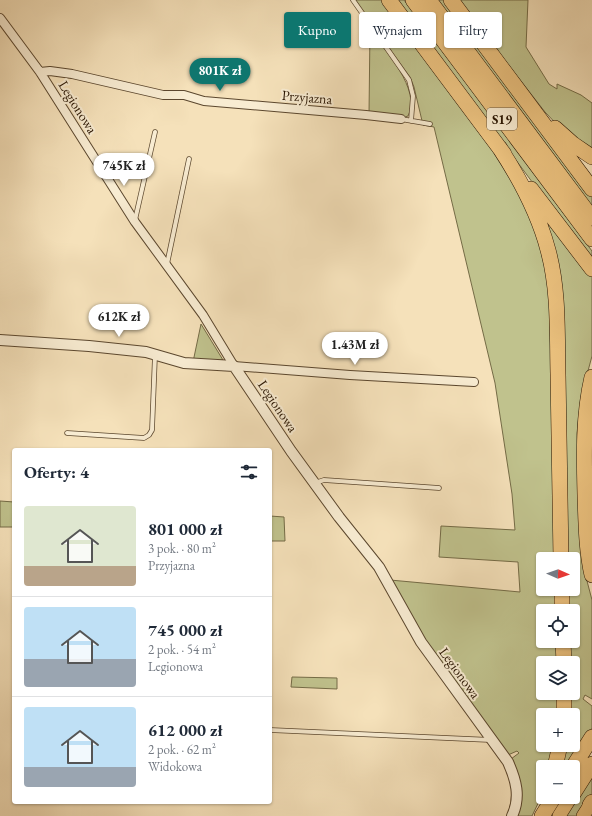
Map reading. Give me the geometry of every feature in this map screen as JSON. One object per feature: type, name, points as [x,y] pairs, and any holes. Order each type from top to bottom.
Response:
[{"type":"highway","points":[[389,0],[592,269]]},
{"type":"highway","name":"S19","points":[[413,0],[592,239]]},
{"type":"highway","name":"S19","points":[[429,0],[592,218]]},
{"type":"highway","points":[[451,0],[592,189]]},
{"type":"highway","points":[[518,91],[560,133],[592,157]]},
{"type":"highway","points":[[499,147],[525,189],[535,211],[547,245],[554,276],[557,320],[561,552]]},
{"type":"highway","points":[[592,377],[586,407],[584,439],[587,539],[592,575]]},
{"type":"highway","points":[[577,760],[592,737]]},
{"type":"highway","points":[[580,783],[592,764]]},
{"type":"highway","points":[[536,816],[542,804]]},
{"type":"highway","points":[[542,816],[550,804]]},
{"type":"main road","points":[[559,816],[567,804]]},
{"type":"street","name":"Legionowa","points":[[0,18],[40,72],[135,222],[203,315],[234,366],[291,451],[379,567],[421,642],[508,762],[515,780],[517,794],[513,814]]},
{"type":"street","name":"Przyjazna","points":[[40,72],[50,71],[72,74],[163,94],[184,95],[204,100],[366,115],[401,120]]},
{"type":"street","points":[[0,340],[88,346],[146,352],[184,363],[474,382]]},
{"type":"lane","points":[[353,0],[409,80],[413,96],[411,121]]},
{"type":"lane","name":"Przyjazna","points":[[401,120],[430,124]]},
{"type":"lane","points":[[135,222],[155,132]]},
{"type":"lane","points":[[167,264],[189,159]]},
{"type":"lane","points":[[67,433],[144,438],[149,435],[152,430],[155,355]]},
{"type":"lane","points":[[314,483],[324,480],[440,488]]},
{"type":"lane","points":[[272,730],[491,740]]},
{"type":"green space","points":[[353,0],[385,0],[394,12],[361,12]]},
{"type":"green space","points":[[396,0],[404,0],[413,12],[405,12]]},
{"type":"green space","points":[[437,0],[447,0],[456,12],[446,12]]},
{"type":"green space","points":[[458,0],[528,0],[526,47],[549,84],[557,89],[557,84],[581,95],[592,103],[592,152],[564,132],[545,112],[495,48],[502,48],[502,12],[467,12]]},
{"type":"green space","points":[[436,43],[592,251],[592,263],[432,48],[436,48]]},
{"type":"green space","points":[[370,48],[384,48],[400,70],[406,82],[410,94],[411,106],[408,116],[405,117],[369,114]]},
{"type":"green space","points":[[389,48],[420,48],[494,148],[534,221],[549,285],[556,552],[536,552],[536,596],[557,596],[557,604],[536,604],[536,648],[558,648],[559,656],[536,656],[536,700],[559,700],[559,708],[536,708],[536,752],[553,752],[552,760],[536,760],[536,804],[538,804],[532,816],[515,816],[511,759],[519,753],[517,751],[508,755],[437,660],[390,580],[520,592],[518,562],[439,557],[441,526],[515,530],[512,494],[495,383],[434,127],[423,125],[414,87],[410,77]]},
{"type":"green space","points":[[473,48],[483,48],[592,194],[592,207]]},
{"type":"green space","points":[[535,205],[592,275],[592,356],[581,397],[577,433],[583,559],[592,600],[592,699],[585,695],[583,699],[592,706],[592,728],[580,748],[580,708],[566,708],[567,700],[580,700],[580,656],[567,656],[567,648],[580,648],[580,604],[566,604],[566,596],[580,596],[580,552],[565,552],[560,313]]},
{"type":"green space","points":[[201,324],[223,360],[193,362]]},
{"type":"green space","points":[[0,501],[12,502],[12,527],[0,527]]},
{"type":"green space","points":[[272,516],[284,517],[285,541],[272,541]]},
{"type":"green space","points":[[292,677],[337,678],[337,689],[291,687]]},
{"type":"green space","points":[[561,752],[577,752],[572,760],[560,760]]},
{"type":"green space","points":[[592,771],[592,795],[579,816],[564,816],[571,804],[580,804],[580,790]]}]
